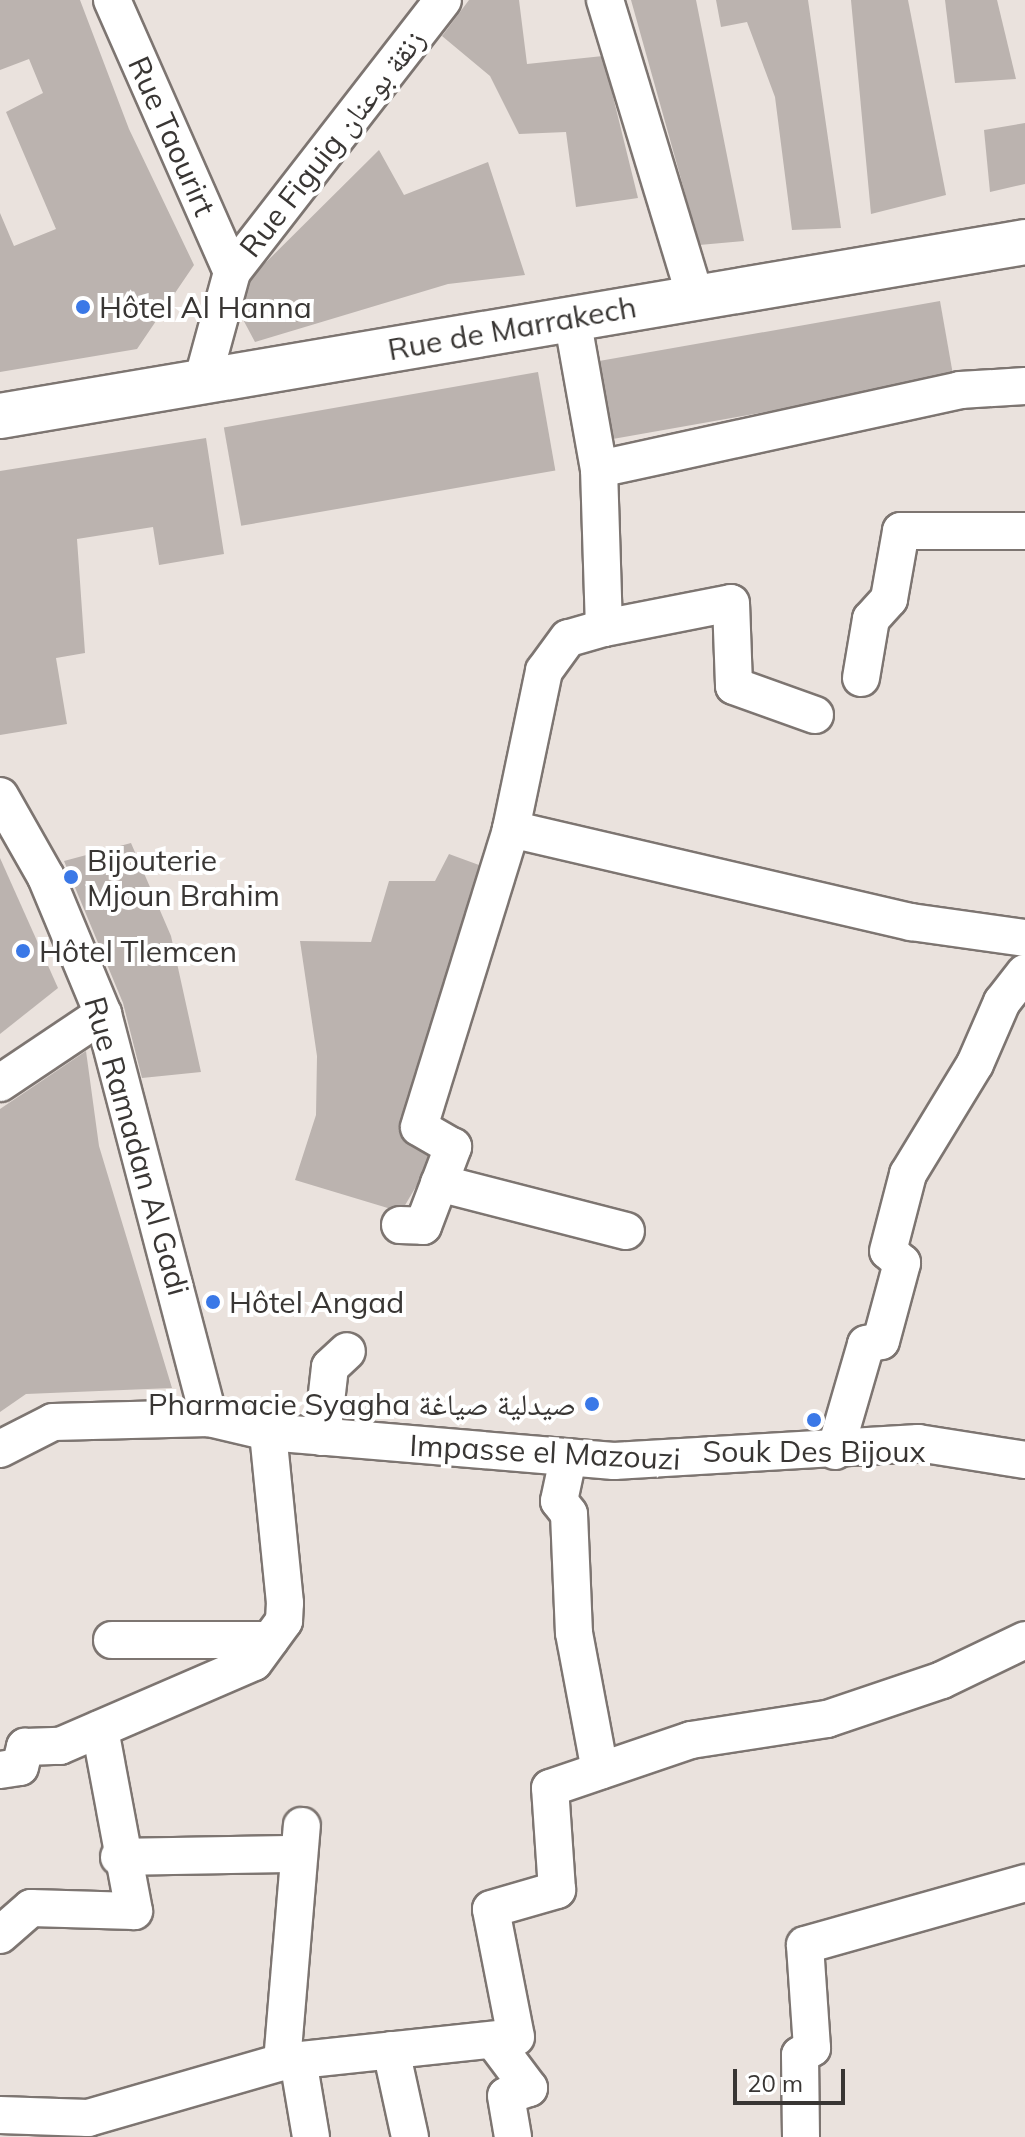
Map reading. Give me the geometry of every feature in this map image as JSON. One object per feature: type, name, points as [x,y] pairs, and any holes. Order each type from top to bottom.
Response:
[{"type":"main road","name":"Rue de Marrakech","points":[[0,416],[1025,242]]},
{"type":"street","name":"Rue Taourirt","points":[[112,0],[232,272]]},
{"type":"street","name":"Rue Figuig زنقة بوعنان","points":[[202,382],[232,272],[443,0]]},
{"type":"street","points":[[605,0],[695,297]]},
{"type":"street","points":[[572,318],[599,469],[604,628]]},
{"type":"street","points":[[599,469],[960,390],[1025,386]]},
{"type":"street","points":[[861,678],[871,619],[889,599],[901,531],[1025,531]]},
{"type":"street","points":[[400,1225],[423,1226],[453,1147],[419,1127],[511,829],[544,671],[568,638],[731,603],[734,686],[815,715]]},
{"type":"street","name":"Rue Ramadan Al Gadi","points":[[0,796],[46,877],[103,1014],[209,1418]]},
{"type":"street","points":[[511,829],[671,860],[911,922],[1024,935]]},
{"type":"street","points":[[835,1451],[866,1344],[881,1341],[902,1263],[888,1251],[908,1174],[975,1064],[1002,1002],[1025,973]]},
{"type":"street","points":[[0,1083],[103,1014]]},
{"type":"street","points":[[439,1183],[626,1231]]},
{"type":"street","points":[[322,1437],[330,1367],[347,1351]]},
{"type":"street","name":"Impasse el Mazouzi","points":[[0,1449],[53,1422],[209,1418],[268,1432],[568,1459],[835,1451],[918,1443],[1025,1460]]},
{"type":"street","points":[[0,1770],[20,1767],[25,1747],[60,1746],[254,1662],[284,1621],[285,1603],[268,1432]]},
{"type":"street","points":[[568,1459],[559,1501],[569,1514],[574,1633],[600,1771]]},
{"type":"street","points":[[112,1640],[270,1640]]},
{"type":"street","points":[[0,2115],[88,2118],[290,2061],[516,2037],[491,1909],[557,1890],[550,1788],[691,1740],[827,1719],[942,1680],[1025,1640]]},
{"type":"street","points":[[0,1935],[31,1908],[134,1911],[119,1857],[100,1729]]},
{"type":"street","points":[[119,1857],[300,1840],[290,2061],[311,2137]]},
{"type":"street","points":[[801,2137],[800,2055],[812,2048],[805,1945],[1025,1883]]},
{"type":"street","points":[[493,2040],[529,2088],[506,2096],[513,2137]]},
{"type":"street","points":[[391,2050],[410,2137]]},
{"type":"building","points":[[0,0],[80,0],[129,129],[194,265],[137,349],[0,372],[0,213],[14,246],[56,229],[6,112],[43,93],[29,59],[0,70]]},
{"type":"building","points":[[469,0],[519,0],[527,64],[603,56],[638,198],[576,207],[566,132],[519,134],[490,76],[442,36]]},
{"type":"building","points":[[631,0],[696,0],[744,241],[688,246],[684,232],[695,229]]},
{"type":"building","points":[[716,0],[808,0],[841,228],[792,230],[775,97],[747,22],[721,27]]},
{"type":"building","points":[[851,0],[908,0],[946,195],[871,214]]},
{"type":"building","points":[[945,0],[997,0],[1016,79],[955,83]]},
{"type":"building","points":[[1025,123],[1025,184],[990,192],[984,130]]},
{"type":"building","points":[[379,150],[404,195],[488,162],[525,275],[448,284],[255,342],[231,297]]},
{"type":"building","points":[[940,301],[954,379],[597,442],[583,364]]},
{"type":"building","points":[[538,372],[555,470],[241,526],[224,427]]},
{"type":"building","points":[[206,438],[224,554],[159,565],[153,527],[77,539],[85,653],[56,658],[67,724],[0,735],[0,471]]},
{"type":"building","points":[[131,843],[171,936],[201,1072],[142,1078],[123,1003],[64,861]]},
{"type":"building","points":[[449,854],[479,865],[430,1053],[437,1151],[401,1212],[295,1180],[316,1115],[317,1056],[300,941],[371,942],[389,881],[435,881]]},
{"type":"building","points":[[0,858],[58,988],[0,1034]]},
{"type":"building","points":[[86,1051],[99,1146],[172,1388],[26,1394],[0,1412],[0,1109]]},
{"type":"place","name":"Hôtel Al Hanna","points":[[83,307]]},
{"type":"place","name":"Bijouterie Mjoun Brahim","points":[[71,877]]},
{"type":"place","name":"Hôtel Tlemcen","points":[[23,951]]},
{"type":"place","name":"Hôtel Angad","points":[[213,1302]]},
{"type":"place","name":"Pharmacie Syagha صيدلية صياغة","points":[[592,1404]]},
{"type":"place","name":"Souk Des Bijoux","points":[[814,1420]]}]
